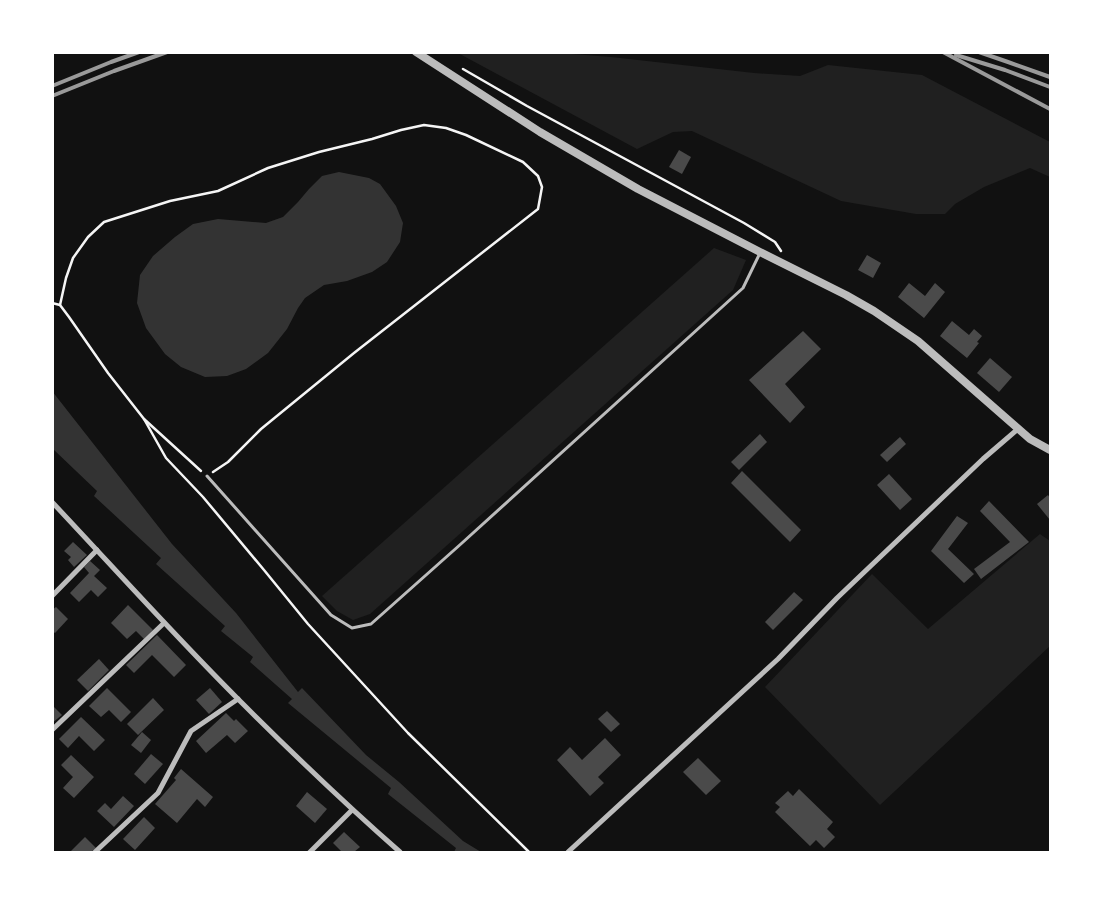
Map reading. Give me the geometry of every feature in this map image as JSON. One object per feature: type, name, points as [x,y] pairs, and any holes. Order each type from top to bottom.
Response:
[{"type":"street","points":[[416,52],[540,132],[638,189],[846,295],[896,325],[939,359],[1018,430],[1050,450]]},
{"type":"street","points":[[568,852],[778,659],[837,598],[982,459],[1018,430]]},
{"type":"street","points":[[52,502],[164,623],[238,699],[352,810],[400,852]]},
{"type":"street","points":[[52,596],[97,550]]},
{"type":"street","points":[[52,730],[164,623]]},
{"type":"street","points":[[95,852],[158,793],[191,731],[238,699]]},
{"type":"street","points":[[310,852],[352,810]]},
{"type":"lane","points":[[207,476],[331,614],[352,628],[371,624],[742,288],[760,252]]},
{"type":"path","points":[[461,67],[528,106],[744,223],[775,242],[782,253],[778,261]]},
{"type":"path","points":[[52,303],[60,305],[108,373],[144,418],[207,476],[228,462],[261,429],[346,359],[538,209],[542,187],[538,176],[523,162],[466,135],[446,128],[424,125],[401,130],[319,152],[268,168],[218,190],[170,201],[104,222],[88,237],[73,258],[60,305]]},
{"type":"path","points":[[144,418],[166,458],[209,505],[314,630],[408,734],[529,852]]},
{"type":"shaded area","points":[[547,52],[800,76],[828,65],[922,75],[1050,142],[1050,177],[1030,168],[984,187],[955,204],[945,214],[916,214],[841,201],[692,131],[673,132],[637,149],[458,53]]},
{"type":"shaded area","points":[[339,172],[369,178],[380,184],[396,206],[403,223],[400,242],[387,262],[372,272],[347,281],[324,285],[305,298],[287,329],[268,353],[246,369],[227,376],[205,377],[181,367],[165,354],[146,328],[137,303],[140,275],[153,256],[193,224],[218,219],[266,223],[283,217],[322,176]]},
{"type":"shaded area","points":[[714,248],[746,260],[733,290],[370,614],[353,620],[337,611],[322,596]]},
{"type":"shaded area","points":[[52,391],[172,544],[236,613],[298,692],[302,688],[366,755],[399,782],[463,841],[481,852],[454,852],[456,848],[388,794],[391,788],[288,703],[292,699],[250,662],[253,657],[221,631],[225,626],[156,564],[161,558],[94,496],[97,491],[53,449]]},
{"type":"shaded area","points":[[1040,534],[1050,541],[1050,646],[880,805],[765,687],[872,574],[928,629]]},
{"type":"building","points":[[679,150],[691,157],[682,174],[669,167]]},
{"type":"building","points":[[867,255],[881,263],[873,278],[858,270]]},
{"type":"building","points":[[909,283],[925,296],[935,283],[945,292],[924,318],[898,297]]},
{"type":"building","points":[[952,321],[969,335],[974,329],[982,336],[967,358],[940,336]]},
{"type":"building","points":[[803,331],[821,349],[785,384],[805,407],[790,423],[749,380]]},
{"type":"building","points":[[990,358],[1012,377],[999,392],[977,373]]},
{"type":"building","points":[[760,434],[767,442],[739,470],[731,462]]},
{"type":"building","points":[[900,437],[906,444],[887,462],[880,455]]},
{"type":"building","points":[[742,471],[801,530],[790,542],[731,483]]},
{"type":"building","points":[[889,474],[912,499],[900,510],[877,485]]},
{"type":"building","points":[[1048,495],[1050,498],[1050,520],[1037,504]]},
{"type":"building","points":[[989,501],[1029,542],[981,579],[974,569],[1010,542],[980,511]]},
{"type":"building","points":[[957,516],[968,523],[948,549],[974,574],[964,583],[931,551]]},
{"type":"building","points":[[73,542],[87,555],[74,567],[68,560],[71,557],[64,551]]},
{"type":"building","points":[[90,561],[100,570],[94,576],[107,588],[98,597],[91,590],[79,602],[70,593],[89,573],[84,567]]},
{"type":"building","points":[[794,592],[803,600],[773,630],[765,622]]},
{"type":"building","points":[[128,605],[153,630],[144,639],[136,631],[127,639],[111,623]]},
{"type":"building","points":[[56,607],[68,619],[55,633],[52,631],[52,610]]},
{"type":"building","points":[[157,635],[186,665],[174,677],[152,655],[134,673],[126,665]]},
{"type":"building","points":[[99,659],[109,670],[88,691],[77,680]]},
{"type":"building","points":[[107,688],[131,712],[121,722],[109,710],[101,717],[89,706]]},
{"type":"building","points":[[210,688],[222,702],[209,714],[196,700]]},
{"type":"building","points":[[153,698],[164,710],[138,735],[127,724]]},
{"type":"building","points":[[52,705],[62,715],[52,723]]},
{"type":"building","points":[[607,711],[620,724],[611,732],[598,719]]},
{"type":"building","points":[[226,713],[234,721],[236,719],[248,731],[235,743],[227,735],[206,753],[196,741]]},
{"type":"building","points":[[81,717],[105,740],[94,751],[79,736],[68,748],[59,739]]},
{"type":"building","points":[[142,732],[151,740],[141,753],[131,745]]},
{"type":"building","points":[[605,738],[621,755],[598,777],[604,783],[590,796],[557,760],[570,747],[582,760]]},
{"type":"building","points":[[151,754],[163,764],[145,784],[134,774]]},
{"type":"building","points":[[71,755],[94,777],[74,798],[63,788],[73,777],[61,765]]},
{"type":"building","points":[[698,758],[721,781],[706,795],[683,772]]},
{"type":"building","points":[[181,769],[213,797],[205,807],[197,799],[177,823],[155,804],[176,780],[174,778]]},
{"type":"building","points":[[799,789],[833,822],[827,829],[835,837],[824,848],[816,840],[810,846],[775,812],[780,807],[775,803],[788,791],[793,796]]},
{"type":"building","points":[[307,792],[327,809],[315,823],[296,806]]},
{"type":"building","points":[[123,796],[134,806],[114,827],[97,811],[105,803],[111,809]]},
{"type":"building","points":[[144,817],[155,828],[135,850],[123,839]]},
{"type":"building","points":[[344,832],[360,847],[354,852],[342,852],[333,843]]},
{"type":"building","points":[[85,837],[96,848],[91,852],[70,852]]},
{"type":"railway","points":[[52,86],[139,52]]},
{"type":"railway","points":[[52,96],[167,52]]},
{"type":"railway","points":[[943,52],[1050,109]]},
{"type":"railway","points":[[979,52],[1050,77]]},
{"type":"railway","points":[[956,55],[1005,70],[1050,87]]}]
